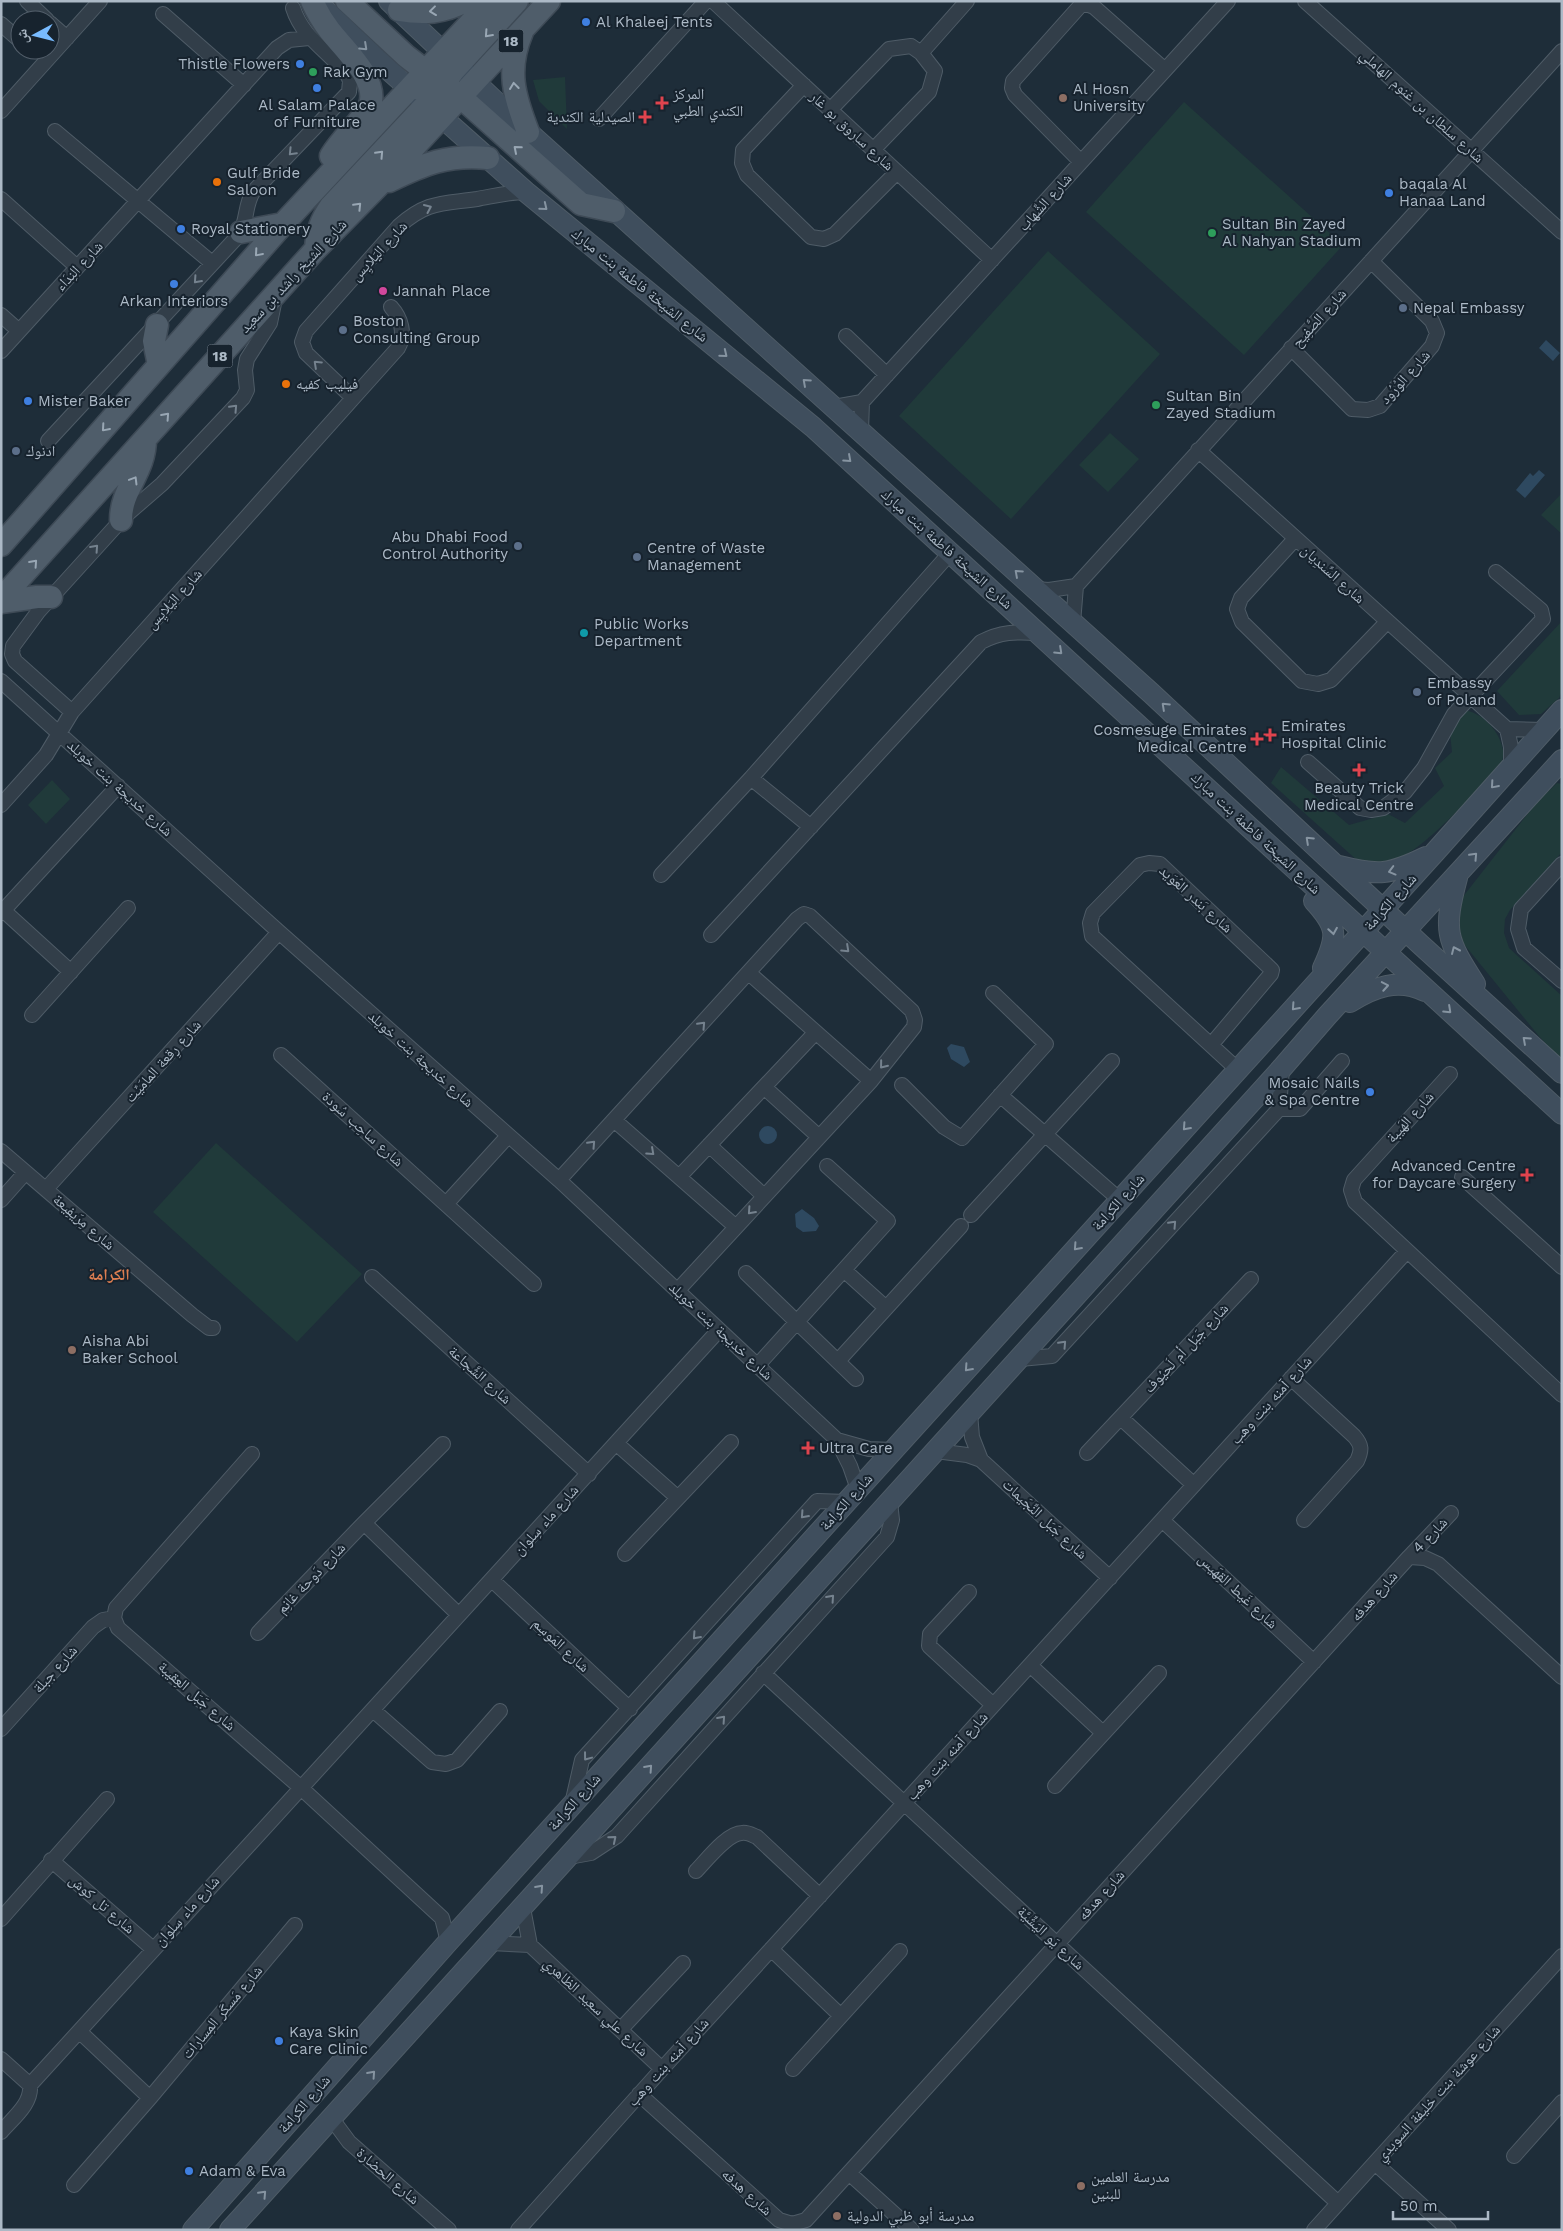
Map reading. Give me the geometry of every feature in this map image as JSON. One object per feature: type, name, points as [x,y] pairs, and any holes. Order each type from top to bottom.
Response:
[{"type":"main road","name":"شارع الشيخة فاطمة بنت مبارك","points":[[316,1],[443,85],[528,132],[1073,623],[1562,1073]]},
{"type":"main road","points":[[347,1],[581,204],[614,211]]},
{"type":"main road","points":[[394,6],[431,12],[445,10],[465,1]]},
{"type":"main road","name":"شارع الشيخ راشد بن سعيد","points":[[1,601],[276,293],[377,187],[443,85],[491,1]]},
{"type":"main road","points":[[316,250],[317,233],[323,217],[331,206],[443,85],[517,1]]},
{"type":"main road","name":"شارع الشيخ راشد بن سعيد","points":[[1,545],[283,224],[319,186],[443,85],[524,27],[549,1]]},
{"type":"main road","points":[[299,4],[329,30],[362,69],[371,94],[369,106],[335,150],[319,186]]},
{"type":"main road","name":"شارع الشيخة فاطمة بنت مبارك","points":[[394,6],[488,158],[526,192],[813,427],[1562,1114]]},
{"type":"main road","points":[[524,27],[514,50],[512,69],[516,101],[528,132]]},
{"type":"main road","points":[[377,187],[419,166],[445,158],[465,156],[488,158]]},
{"type":"main road","points":[[241,232],[283,224]]},
{"type":"main road","points":[[157,325],[154,341],[160,365]]},
{"type":"main road","points":[[122,520],[123,500],[141,466],[144,439]]},
{"type":"main road","points":[[1,601],[37,597],[50,598]]},
{"type":"main road","name":"شارع الكرامة","points":[[193,2230],[471,1916],[1562,710]]},
{"type":"main road","name":"شارع الكرامة","points":[[230,2230],[890,1502],[1327,1016],[1458,874],[1554,776],[1562,760]]},
{"type":"main road","points":[[1335,865],[1364,872],[1384,874],[1401,869],[1436,851]]},
{"type":"main road","points":[[1458,874],[1449,910],[1450,935],[1456,953],[1489,1007]]},
{"type":"main road","points":[[1300,875],[1308,894],[1330,920],[1334,935],[1332,948],[1316,984]]},
{"type":"main road","points":[[1327,1016],[1367,991],[1383,986],[1407,985],[1429,993]]},
{"type":"street","points":[[27,1],[36,10]]},
{"type":"street","points":[[1,112],[100,1]]},
{"type":"street","points":[[599,119],[706,1]]},
{"type":"street","name":"شارع ساروق بو غار","points":[[713,1],[992,260]]},
{"type":"street","points":[[921,53],[967,1]]},
{"type":"street","name":"شارع الشِّهاب","points":[[862,402],[1228,1]]},
{"type":"street","name":"شارع سلطان بن غنوم الهاملي","points":[[1305,1],[1562,232]]},
{"type":"street","points":[[48,441],[241,232],[245,223],[248,202],[253,192],[349,92],[350,81],[348,76],[309,38],[298,23],[299,4]]},
{"type":"street","name":"شارع النِدَاء","points":[[278,48],[299,4]]},
{"type":"street","points":[[1081,162],[1026,107],[1015,95],[1012,88],[1013,81],[1080,6],[1086,4],[1094,7],[1165,70]]},
{"type":"street","points":[[163,14],[244,85]]},
{"type":"street","points":[[60,32],[67,38]]},
{"type":"street","name":"شارع النِدَاء","points":[[1,351],[278,48],[289,40],[309,38]]},
{"type":"street","points":[[830,110],[888,49],[910,46],[921,53],[935,71],[929,92],[873,150]]},
{"type":"street","name":"شارع الصَّفِيح","points":[[1076,586],[1562,51]]},
{"type":"street","points":[[804,85],[743,150],[742,162],[747,175],[812,237],[824,240],[835,234],[897,172]]},
{"type":"street","points":[[55,131],[212,263]]},
{"type":"street","name":"شارع اليَلايِس","points":[[353,398],[306,353],[302,342],[306,331],[399,226],[417,213],[448,201],[475,199],[509,192],[526,192]]},
{"type":"street","points":[[1,199],[77,267]]},
{"type":"street","name":"شارع الوُرُود","points":[[1291,348],[1352,410],[1368,410],[1380,406],[1432,346],[1437,334],[1432,321],[1371,261]]},
{"type":"street","points":[[72,712],[15,661],[12,654],[15,642],[50,598],[122,520],[162,484],[243,398],[247,390],[244,370],[247,359],[270,323],[276,293]]},
{"type":"street","name":"شارع اليَلايِس","points":[[1,805],[46,755],[72,712],[392,355],[394,345],[401,332],[399,318],[391,307]]},
{"type":"street","points":[[1,315],[19,331]]},
{"type":"street","points":[[846,336],[887,375]]},
{"type":"street","points":[[834,407],[862,402],[861,432]]},
{"type":"street","name":"شارع السِّندِيان","points":[[1198,450],[1294,539],[1508,729]]},
{"type":"street","points":[[1294,539],[1241,598],[1237,609],[1242,622],[1302,681],[1318,684],[1331,680],[1387,622]]},
{"type":"street","points":[[661,875],[951,552]]},
{"type":"street","points":[[1308,762],[1360,808],[1371,810],[1383,808],[1405,792],[1424,768],[1454,714],[1543,618],[1541,610],[1496,572]]},
{"type":"street","points":[[1035,589],[1049,590],[1076,586],[1073,623]]},
{"type":"street","points":[[711,936],[981,642],[996,634],[1039,633]]},
{"type":"street","name":"شارع خديجة بنت خويلد","points":[[1,681],[279,932],[559,1180],[837,1440],[850,1466],[852,1495]]},
{"type":"street","points":[[1511,766],[1511,747],[1508,729],[1544,730]]},
{"type":"street","points":[[750,778],[811,827]]},
{"type":"street","points":[[71,972],[2,912],[118,786]]},
{"type":"street","name":"شارع بَندر العُوَيد","points":[[1211,1045],[1271,974],[1272,970],[1160,864],[1149,863],[1140,865],[1093,913],[1090,923],[1092,936],[1238,1070]]},
{"type":"street","points":[[1562,864],[1521,909],[1518,929],[1524,948],[1562,981]]},
{"type":"street","points":[[32,1016],[128,908]]},
{"type":"street","points":[[559,1180],[797,919],[804,914],[810,916],[912,1011],[915,1020],[914,1027],[870,1081],[678,1290]]},
{"type":"street","name":"شارع رِقعة المامَيِّت","points":[[46,1189],[279,932]]},
{"type":"street","points":[[749,973],[870,1081]]},
{"type":"street","points":[[902,1085],[944,1127],[962,1138],[1046,1044],[993,993]]},
{"type":"street","points":[[679,1176],[815,1033]]},
{"type":"street","name":"شارع ساحِب سُودة","points":[[281,1055],[534,1284]]},
{"type":"street","points":[[971,1215],[1112,1061]]},
{"type":"street","points":[[1279,1109],[1300,1109],[1342,1061]]},
{"type":"street","points":[[1020,1358],[1052,1356],[1279,1109],[1282,1068]]},
{"type":"street","name":"شارع الهَيبة","points":[[1407,1251],[1355,1202],[1351,1190],[1354,1180],[1450,1074]]},
{"type":"street","points":[[764,1087],[818,1136]]},
{"type":"street","points":[[1000,1094],[1120,1200]]},
{"type":"street","points":[[614,1120],[736,1227]]},
{"type":"street","points":[[446,1204],[508,1136]]},
{"type":"street","points":[[709,1145],[764,1196]]},
{"type":"street","name":"شارع مِرَيفِيعة","points":[[1,1150],[25,1173],[192,1315],[209,1328],[213,1328]]},
{"type":"street","points":[[757,1366],[888,1221],[827,1166]]},
{"type":"street","points":[[1,1200],[25,1173]]},
{"type":"street","points":[[1462,1177],[1562,1267]]},
{"type":"street","points":[[838,1361],[961,1226]]},
{"type":"street","points":[[1407,1251],[1562,1395]]},
{"type":"street","name":"شارع آمنه بنت وهب","points":[[518,2230],[639,2094],[1407,1251]]},
{"type":"street","points":[[844,1270],[886,1308]]},
{"type":"street","points":[[746,1272],[856,1379]]},
{"type":"street","name":"شارع الشَّجاعة","points":[[372,1277],[588,1474]]},
{"type":"street","name":"شارع جَبَل أم لَحيُوف","points":[[1087,1453],[1251,1279]]},
{"type":"street","name":"شارع ماء سِلوان","points":[[30,2085],[300,1787],[617,1444],[719,1330]]},
{"type":"street","points":[[1291,1378],[1354,1436],[1360,1444],[1361,1452],[1357,1461],[1304,1520]]},
{"type":"street","name":"شارع جَبَل النِّجَيمات","points":[[970,1413],[972,1437],[981,1460]]},
{"type":"street","points":[[1121,1418],[1194,1485]]},
{"type":"street","name":"شارع خديجة بنت خويلد","points":[[837,1440],[870,1449],[893,1450]]},
{"type":"street","points":[[625,1554],[731,1442]]},
{"type":"street","name":"شارع دَوحة غانِم","points":[[258,1634],[443,1444]]},
{"type":"street","points":[[617,1444],[678,1498]]},
{"type":"street","name":"شارع جَبَل النِّجَيمات","points":[[936,1451],[967,1454],[981,1460],[1110,1578]]},
{"type":"street","points":[[114,1618],[116,1608],[252,1454]]},
{"type":"street","points":[[571,1805],[582,1760],[817,1501],[852,1495]]},
{"type":"street","points":[[569,1857],[591,1853],[617,1836],[887,1537],[892,1520],[890,1502]]},
{"type":"street","name":"شارع 4","points":[[1409,1557],[1451,1513]]},
{"type":"street","name":"شارع غَيط القِهَيس","points":[[1162,1520],[1314,1662]]},
{"type":"street","points":[[364,1523],[459,1615]]},
{"type":"street","name":"شارع هدفه","points":[[639,2094],[778,2220],[792,2224],[806,2220],[1409,1557],[1425,1558],[1438,1564],[1562,1677]]},
{"type":"street","name":"شارع المَوسِم","points":[[492,1580],[630,1709]]},
{"type":"street","name":"شارع آمنه بنت وهب","points":[[969,1592],[930,1634],[928,1643],[993,1705]]},
{"type":"street","name":"شارع جبلة","points":[[1,1729],[93,1627],[103,1620],[114,1618]]},
{"type":"street","name":"شارع جَبَل العِقيبة","points":[[114,1618],[118,1628],[300,1787],[442,1918]]},
{"type":"street","points":[[1030,1665],[1104,1733]]},
{"type":"street","points":[[1055,1786],[1159,1672]]},
{"type":"street","name":"شارع يَو اليَشِّيَّة","points":[[763,1673],[1338,2203]]},
{"type":"street","points":[[373,1710],[432,1762],[446,1764],[457,1760],[500,1712]]},
{"type":"street","points":[[1,1919],[51,1860],[107,1799]]},
{"type":"street","points":[[696,1871],[728,1839],[742,1833],[750,1834],[757,1837],[820,1896]]},
{"type":"street","name":"شارع تل كوش","points":[[51,1860],[153,1949]]},
{"type":"street","name":"شارع علي سعيد الظاهري","points":[[523,1908],[530,1945],[662,2069]]},
{"type":"street","points":[[448,1942],[442,1918],[471,1916]]},
{"type":"street","name":"شارع مَسكَر المِسارات","points":[[74,2185],[150,2098],[295,1925]]},
{"type":"street","name":"شارع علي سعيد الظاهري","points":[[490,1944],[530,1945]]},
{"type":"street","points":[[771,1949],[841,2016]]},
{"type":"street","points":[[793,2069],[900,1951]]},
{"type":"street","name":"شارع عوشة بنت خليفة السويدي","points":[[1314,2230],[1562,1956]]},
{"type":"street","points":[[620,2029],[683,1963]]},
{"type":"street","points":[[80,2032],[150,2098]]},
{"type":"street","points":[[1,2058],[30,2085],[31,2094],[28,2102],[1,2132]]},
{"type":"street","points":[[1514,2156],[1562,2102]]},
{"type":"street","name":"شارع الحضارة","points":[[332,2118],[349,2142],[449,2230]]},
{"type":"street","points":[[1375,2163],[1449,2230]]},
{"type":"street","points":[[849,2172],[912,2230]]},
{"type":"green space","points":[[565,77],[567,129],[539,101],[533,80]]},
{"type":"green space","points":[[1184,102],[1343,245],[1244,355],[1086,212]]},
{"type":"green space","points":[[1048,251],[1160,354],[1011,519],[899,416]]},
{"type":"green space","points":[[1110,433],[1139,459],[1108,492],[1079,465]]},
{"type":"green space","points":[[1562,493],[1562,534],[1541,515]]},
{"type":"green space","points":[[1562,621],[1562,691],[1559,698],[1541,714],[1519,715],[1497,691]]},
{"type":"green space","points":[[1463,710],[1477,714],[1494,730],[1503,750],[1501,766],[1466,803],[1422,844],[1392,861],[1359,862],[1271,783],[1281,767],[1349,825],[1388,814],[1405,823],[1444,786],[1435,768],[1452,752],[1450,733]]},
{"type":"green space","points":[[52,780],[70,799],[46,824],[28,805]]},
{"type":"green space","points":[[1557,783],[1562,784],[1562,852],[1510,910],[1505,919],[1504,933],[1509,948],[1562,996],[1562,1061],[1538,1035],[1463,943],[1459,925],[1458,903],[1537,802]]},
{"type":"green space","points":[[216,1143],[362,1274],[297,1342],[153,1212]]},
{"type":"water","points":[[1546,340],[1560,353],[1553,361],[1539,348]]},
{"type":"water","points":[[1539,470],[1545,475],[1525,498],[1516,490],[1530,473],[1533,476]]},
{"type":"water","points":[[951,1044],[964,1047],[970,1062],[964,1067],[951,1059],[947,1048]]},
{"type":"water","points":[[768,1126],[776,1131],[777,1135],[772,1143],[768,1144],[760,1139],[759,1135],[764,1127]]},
{"type":"water","points":[[802,1209],[814,1218],[819,1226],[816,1231],[803,1232],[796,1227],[795,1214]]},
{"type":"place","name":"Al Khaleej Tents","points":[[586,22]]},
{"type":"place","name":"Thistle Flowers","points":[[300,64]]},
{"type":"place","name":"Rak Gym","points":[[313,72]]},
{"type":"place","name":"Al Salam Palace of Furniture","points":[[317,88]]},
{"type":"place","name":"Al Hosn University","points":[[1063,98]]},
{"type":"place","name":"المركز الكندي الطبي","points":[[662,103]]},
{"type":"place","name":"الصيدلية الكندية","points":[[645,117]]},
{"type":"place","name":"Gulf Bride Saloon","points":[[217,182]]},
{"type":"place","name":"baqala Al Hanaa Land","points":[[1389,193]]},
{"type":"place","name":"Royal Stationery","points":[[181,229]]},
{"type":"place","name":"Sultan Bin Zayed Al Nahyan Stadium","points":[[1212,233]]},
{"type":"place","name":"Arkan Interiors","points":[[174,284]]},
{"type":"place","name":"Jannah Place","points":[[383,291]]},
{"type":"place","name":"Nepal Embassy","points":[[1403,308]]},
{"type":"place","name":"Boston Consulting Group","points":[[343,330]]},
{"type":"place","name":"فيليب كفيه","points":[[286,384]]},
{"type":"place","name":"Mister Baker","points":[[28,401]]},
{"type":"place","name":"Sultan Bin Zayed Stadium","points":[[1156,405]]},
{"type":"place","name":"ادنوك","points":[[16,451]]},
{"type":"place","name":"Abu Dhabi Food Control Authority","points":[[518,546]]},
{"type":"place","name":"Centre of Waste Management","points":[[637,557]]},
{"type":"place","name":"Public Works Department","points":[[584,633]]},
{"type":"place","name":"Embassy of Poland","points":[[1417,692]]},
{"type":"place","name":"Emirates Hospital Clinic","points":[[1270,735]]},
{"type":"place","name":"Cosmesuge Emirates Medical Centre","points":[[1257,739]]},
{"type":"place","name":"Beauty Trick Medical Centre","points":[[1359,770]]},
{"type":"place","name":"Mosaic Nails & Spa Centre","points":[[1370,1092]]},
{"type":"place","name":"Advanced Centre for Daycare Surgery","points":[[1527,1175]]},
{"type":"place","name":"Aisha Abi Baker School","points":[[72,1350]]},
{"type":"place","name":"Ultra Care","points":[[808,1448]]},
{"type":"place","name":"Kaya Skin Care Clinic","points":[[279,2041]]},
{"type":"place","name":"Adam & Eva","points":[[189,2171]]},
{"type":"place","name":"مدرسة العلمين للبنين","points":[[1081,2186]]},
{"type":"place","name":"مدرسة أبو ظبي الدولية","points":[[837,2216]]},
{"type":"district","name":"الكرامة","points":[[109,1274]]}]
